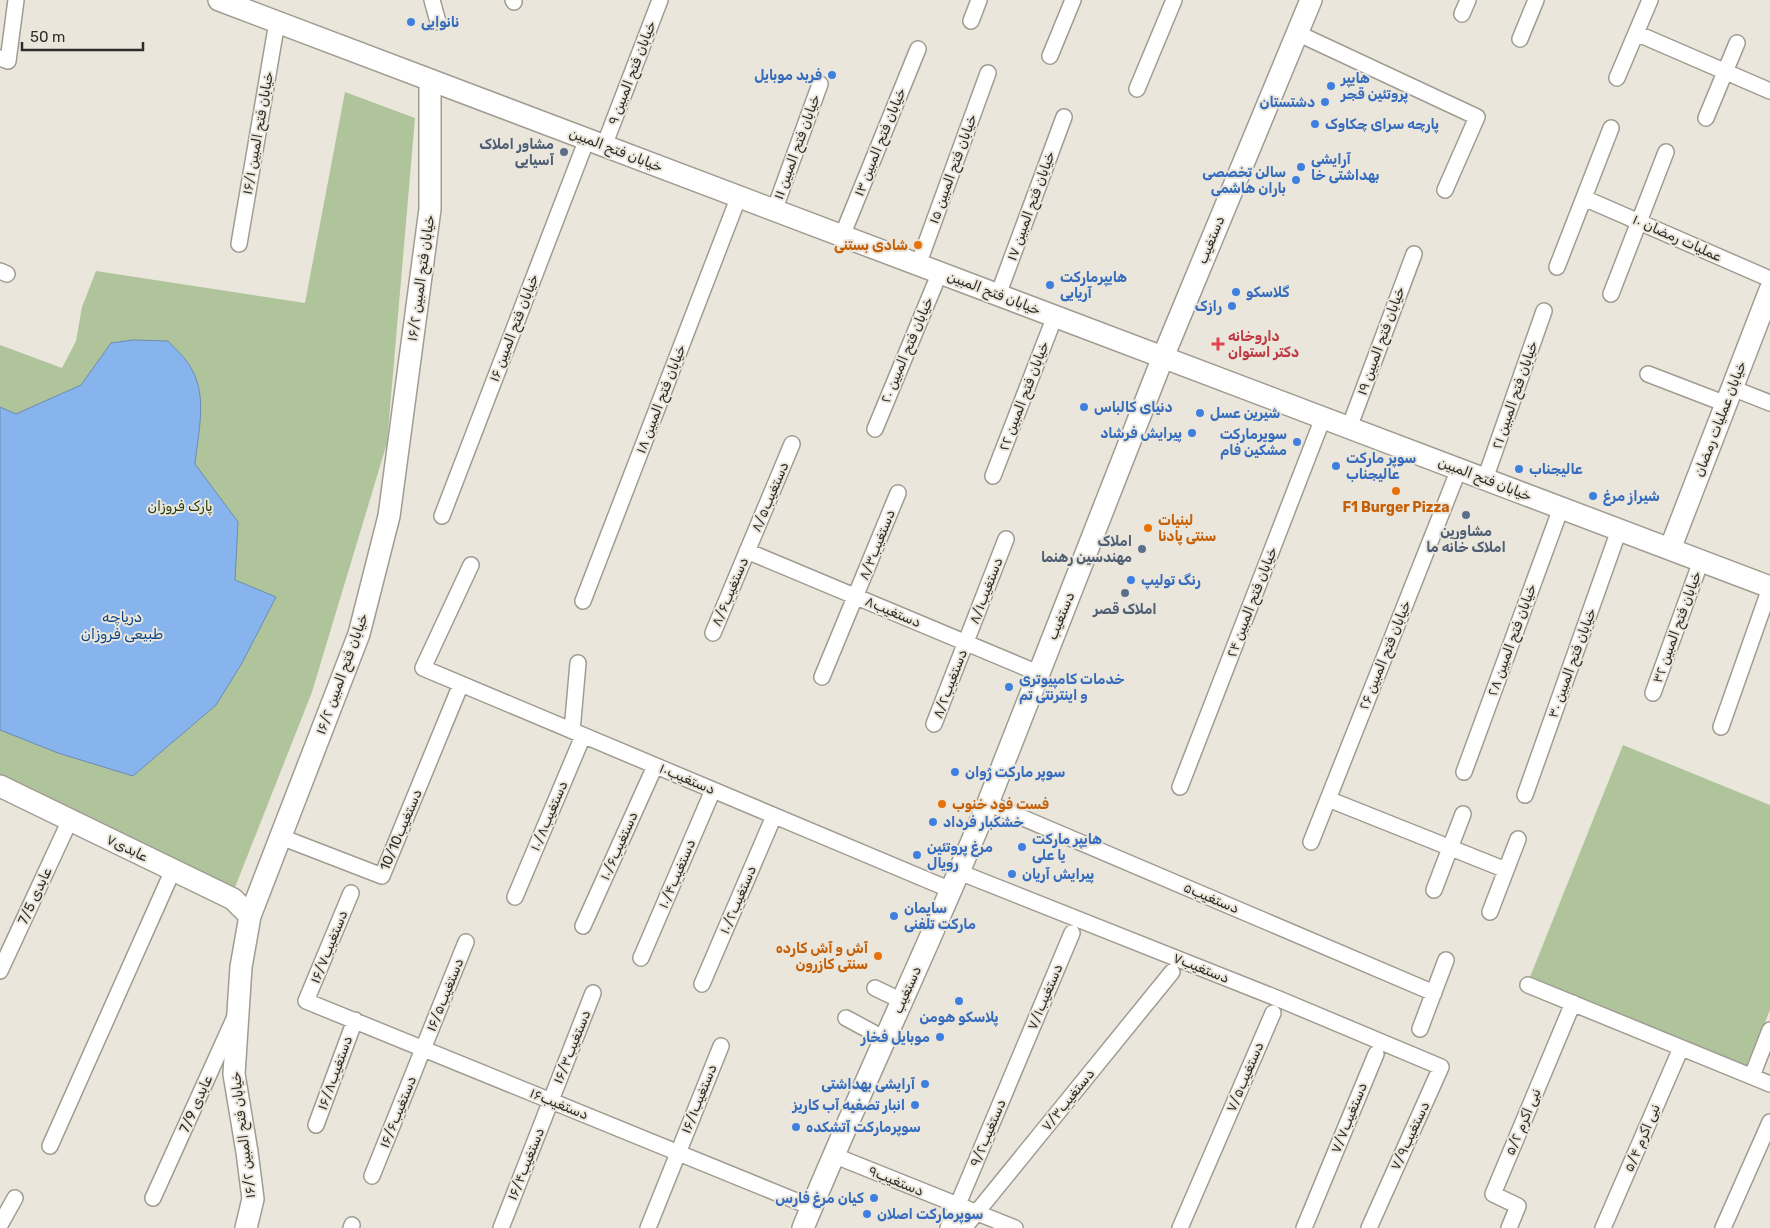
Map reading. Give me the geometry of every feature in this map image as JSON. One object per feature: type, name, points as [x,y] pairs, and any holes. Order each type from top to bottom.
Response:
[{"type":"street","points":[[0,58],[8,61],[16,0]]},
{"type":"street","name":"خیابان فتح المبین","points":[[219,0],[1770,587]]},
{"type":"street","points":[[432,0],[438,22]]},
{"type":"street","name":"خیابان فتح المبین ۹","points":[[595,142],[660,0]]},
{"type":"street","points":[[971,21],[979,0]]},
{"type":"street","points":[[1050,56],[1072,0]]},
{"type":"street","points":[[1137,88],[1174,0]]},
{"type":"street","name":"دستغیب","points":[[803,1228],[833,1155],[988,804],[1163,357],[1311,0]]},
{"type":"street","points":[[1520,39],[1536,0]]},
{"type":"street","points":[[1617,78],[1650,0]]},
{"type":"street","name":"خیابان فتح المبین ۱۶/۱","points":[[239,244],[277,22]]},
{"type":"street","points":[[1297,33],[1477,117],[1445,190]]},
{"type":"street","points":[[1636,33],[1770,91]]},
{"type":"street","points":[[1706,118],[1737,43]]},
{"type":"street","name":"خیابان فتح المبین ۱۳","points":[[842,236],[918,49]]},
{"type":"street","name":"خیابان فتح المبین ۱۵","points":[[918,265],[988,73]]},
{"type":"street","name":"خیابان فتح المبین ۱۶/۲","points":[[246,1228],[253,1199],[234,1074],[241,967],[250,916],[359,634],[389,516],[430,209],[430,80]]},
{"type":"street","name":"خیابان فتح المبین ۱۱","points":[[774,211],[820,84]]},
{"type":"street","name":"خیابان فتح المبین ۱۷","points":[[998,295],[1064,118]]},
{"type":"street","points":[[1557,267],[1611,128]]},
{"type":"street","name":"خیابان فتح المبین ۱۶","points":[[442,516],[595,142]]},
{"type":"street","points":[[1611,294],[1666,152]]},
{"type":"street","name":"خیابان فتح المبین ۱۸","points":[[583,601],[739,196]]},
{"type":"street","name":"عملیات رمضان ۱۰","points":[[1584,198],[1770,279]]},
{"type":"street","name":"خیابان فتح المبین ۱۹","points":[[1349,428],[1414,254]]},
{"type":"street","name":"خیابان فتح المبین ۲۰","points":[[875,428],[940,272]]},
{"type":"street","name":"خیابان عملیات رمضان","points":[[1670,549],[1770,290]]},
{"type":"street","name":"خیابان فتح المبین ۲۱","points":[[1485,479],[1544,311]]},
{"type":"street","name":"خیابان فتح المبین ۲۲","points":[[993,476],[1055,316]]},
{"type":"street","points":[[1648,374],[1729,396],[1770,403]]},
{"type":"street","name":"خیابان فتح المبین ۲۴","points":[[1180,787],[1323,418]]},
{"type":"street","name":"دستغیب۸/۵","points":[[747,551],[792,444]]},
{"type":"street","name":"خیابان فتح المبین ۲۶","points":[[1312,842],[1459,469]]},
{"type":"street","name":"دستغیب۸/۳","points":[[822,678],[898,493]]},
{"type":"street","name":"خیابان فتح المبین ۲۸","points":[[1464,772],[1561,508]]},
{"type":"street","name":"خیابان فتح المبین ۳۰","points":[[1525,795],[1619,530]]},
{"type":"street","name":"دستغیب۸/۱","points":[[966,643],[1006,539]]},
{"type":"street","name":"دستغیب۸","points":[[747,551],[1038,673]]},
{"type":"street","name":"دستغیب۸/۶","points":[[713,633],[747,551]]},
{"type":"street","name":"خیابان فتح المبین ۳۲","points":[[1653,693],[1701,561]]},
{"type":"street","name":"دستغیب۱۰","points":[[471,565],[423,668],[774,816],[955,881]]},
{"type":"street","points":[[1721,728],[1770,587]]},
{"type":"street","name":"دستغیب۸/۲","points":[[934,724],[966,643]]},
{"type":"street","name":"دستغیب۱۰/۸","points":[[515,897],[578,734],[578,663]]},
{"type":"street","name":"10/10دستغیب","points":[[281,837],[382,876],[461,684]]},
{"type":"street","name":"دستغیب۱۰/۶","points":[[583,926],[655,766]]},
{"type":"street","name":"عابدی۷","points":[[0,786],[233,899],[250,916]]},
{"type":"street","name":"دستغیب۱۰/۴","points":[[641,958],[713,790]]},
{"type":"street","points":[[1328,799],[1506,870]]},
{"type":"street","name":"دستغیب۵","points":[[988,804],[1434,993]]},
{"type":"street","points":[[1434,890],[1463,814]]},
{"type":"street","name":"دستغیب۱۰/۲","points":[[702,984],[774,816]]},
{"type":"street","name":"عابدی 7/5","points":[[0,972],[70,820]]},
{"type":"street","points":[[1490,912],[1518,839]]},
{"type":"street","points":[[50,1146],[173,870]]},
{"type":"street","name":"دستغیب۷","points":[[955,881],[1279,1000],[1441,1067]]},
{"type":"street","name":"دستغیب۱۶/۷","points":[[306,1001],[351,893]]},
{"type":"street","name":"دستغیب۷/۱","points":[[1018,1061],[1072,933]]},
{"type":"street","name":"دستغیب۱۶/۵","points":[[423,1049],[466,942]]},
{"type":"street","points":[[1420,1030],[1446,960]]},
{"type":"street","name":"دستغیب۷/۳","points":[[964,1228],[1172,972]]},
{"type":"street","points":[[1528,985],[1770,1084]]},
{"type":"street","points":[[875,988],[902,1001]]},
{"type":"street","name":"دستغیب۱۶/۳","points":[[551,1100],[593,993]]},
{"type":"street","name":"دستغیب۱۶","points":[[306,1001],[811,1207]]},
{"type":"street","name":"نبی اکرم ۵/۲","points":[[1509,1228],[1518,1206],[1493,1194],[1573,1003]]},
{"type":"street","name":"عابدی 7/9","points":[[153,1198],[238,1010]]},
{"type":"street","name":"دستغیب۷/۵","points":[[1180,1228],[1273,1013]]},
{"type":"street","points":[[846,1018],[885,1039]]},
{"type":"street","name":"دستغیب۱۶/۸","points":[[316,1125],[355,1020]]},
{"type":"street","points":[[1752,1076],[1770,1030]]},
{"type":"street","name":"دستغیب۱۶/۱","points":[[648,1228],[721,1046]]},
{"type":"street","name":"نبی اکرم ۵/۴","points":[[1604,1228],[1681,1048]]},
{"type":"street","name":"دستغیب۱۶/۶","points":[[372,1176],[423,1049]]},
{"type":"street","name":"دستغیب۷/۷","points":[[1304,1228],[1376,1054]]},
{"type":"street","name":"دستغیب۹/۲","points":[[948,1228],[1018,1061]]},
{"type":"street","name":"دستغیب۷/۹","points":[[1369,1228],[1441,1067]]},
{"type":"street","name":"دستغیب۱۶/۴","points":[[501,1228],[551,1100]]},
{"type":"street","points":[[1724,1228],[1770,1122]]},
{"type":"street","name":"دستغیب۹","points":[[833,1155],[1015,1228]]},
{"type":"street","points":[[0,1225],[15,1198]]},
{"type":"green space","name":"پارک فروزان","points":[[345,92],[415,118],[387,443],[312,692],[232,895],[0,779],[0,345],[62,368],[76,341],[82,307],[96,271],[305,303]]},
{"type":"green space","points":[[1623,745],[1770,805],[1770,1010],[1747,1067],[1526,987]]},
{"type":"water","name":"دریاچه طبیعی فروزان","points":[[133,340],[168,341],[189,364],[196,379],[201,403],[195,464],[238,522],[235,580],[276,597],[242,663],[216,705],[133,776],[58,753],[0,730],[0,407],[16,414],[81,385],[111,343]]},
{"type":"place","name":"نانوایی","points":[[411,22]]},
{"type":"place","name":"فربد موبایل","points":[[832,75]]},
{"type":"place","name":"هایپر پروتئین قجر","points":[[1331,86]]},
{"type":"place","name":"دشتستان","points":[[1325,102]]},
{"type":"place","name":"پارچه سرای چکاوک","points":[[1315,124]]},
{"type":"place","name":"مشاور املاک آسیایی","points":[[564,152]]},
{"type":"place","name":"آرایشی بهداشتی خا","points":[[1301,167]]},
{"type":"place","name":"سالن تخصصی باران هاشمی","points":[[1296,180]]},
{"type":"place","name":"شادی بستنی","points":[[918,245]]},
{"type":"place","name":"هایپرمارکت آریایی","points":[[1050,285]]},
{"type":"place","name":"گلاسکو","points":[[1236,292]]},
{"type":"place","name":"رازک","points":[[1232,306]]},
{"type":"place","name":"داروخانه دکتر استوان","points":[[1218,344]]},
{"type":"place","name":"دنیای کالباس","points":[[1084,407]]},
{"type":"place","name":"شیرین عسل","points":[[1200,413]]},
{"type":"place","name":"پیرایش فرشاد","points":[[1192,433]]},
{"type":"place","name":"سوپرمارکت مشکین فام","points":[[1297,442]]},
{"type":"place","name":"سوپر مارکت عالیجناب","points":[[1336,466]]},
{"type":"place","name":"عالیجناب","points":[[1519,469]]},
{"type":"place","name":"F1 Burger Pizza","points":[[1396,491]]},
{"type":"place","name":"شیراز مرغ","points":[[1593,496]]},
{"type":"place","name":"مشاورین املاک خانه ما","points":[[1466,515]]},
{"type":"place","name":"لبنیات سنتی پادنا","points":[[1148,528]]},
{"type":"place","name":"املاک مهندسین رهنما","points":[[1142,549]]},
{"type":"place","name":"رنگ تولیپ","points":[[1131,580]]},
{"type":"place","name":"املاک قصر","points":[[1125,593]]},
{"type":"place","name":"خدمات کامپیوتری و اینترنتی تم","points":[[1009,687]]},
{"type":"place","name":"سوپر مارکت ژوان","points":[[955,772]]},
{"type":"place","name":"فست فود خنوب","points":[[942,804]]},
{"type":"place","name":"خشکبار فرداد","points":[[933,822]]},
{"type":"place","name":"هایپر مارکت یا علی","points":[[1022,847]]},
{"type":"place","name":"مرغ پروتئین رویال","points":[[917,855]]},
{"type":"place","name":"پیرایش آریان","points":[[1012,874]]},
{"type":"place","name":"سایمان مارکت تلفنی","points":[[894,916]]},
{"type":"place","name":"آش و آش کارده سنتی کازرون","points":[[878,956]]},
{"type":"place","name":"پلاسکو هومن","points":[[959,1001]]},
{"type":"place","name":"موبایل فخار","points":[[940,1037]]},
{"type":"place","name":"آرایشی بهداشتی","points":[[925,1084]]},
{"type":"place","name":"انبار تصفیه آب کاریز","points":[[915,1105]]},
{"type":"place","name":"سوپرمارکت آتشکده","points":[[796,1127]]},
{"type":"place","name":"کیان مرغ فارس","points":[[874,1198]]},
{"type":"place","name":"سوپرمارکت اصلان","points":[[867,1214]]}]
